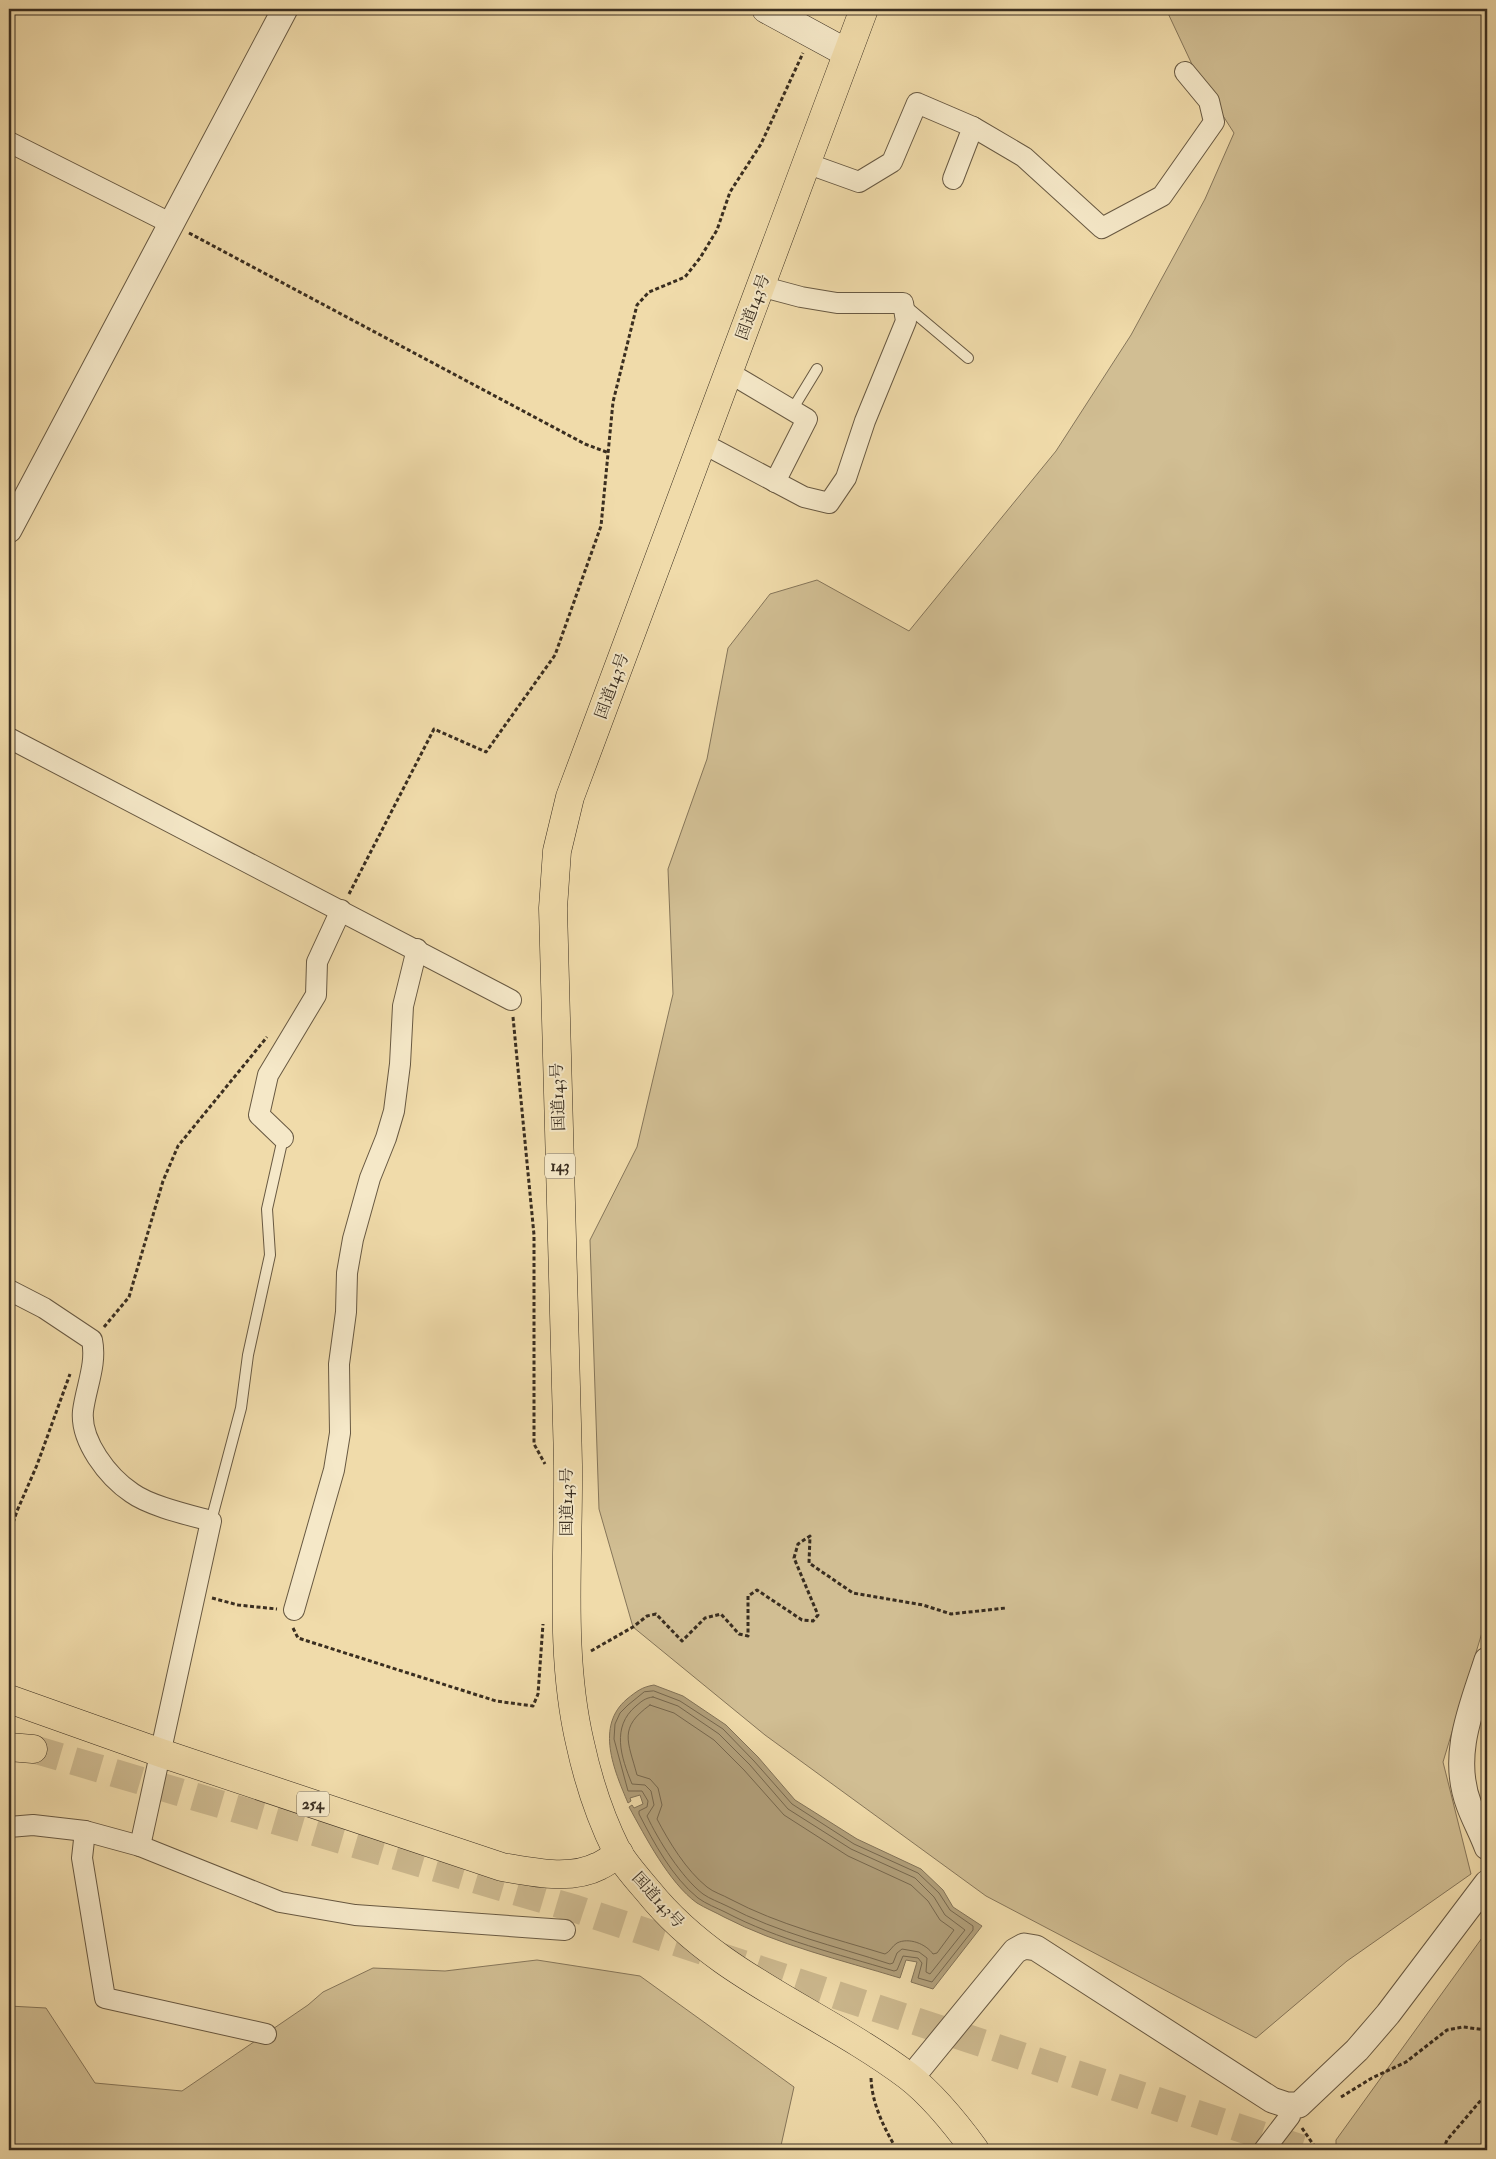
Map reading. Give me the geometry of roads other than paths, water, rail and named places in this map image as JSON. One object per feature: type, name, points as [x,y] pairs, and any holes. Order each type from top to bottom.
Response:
[{"type":"highway","name":"国道143号","points":[[864,9],[570,797],[557,850],[553,908],[568,1468],[569,1663],[578,1739],[598,1807],[619,1853],[656,1901],[704,1947],[753,1980],[870,2050],[911,2078],[940,2107],[975,2150]]},
{"type":"highway","name":"254","points":[[9,1699],[161,1753],[502,1867],[542,1874],[573,1873],[598,1867],[619,1853]]},
{"type":"main road","points":[[766,9],[847,53]]},
{"type":"street","points":[[9,530],[15,504],[170,223],[285,9]]},
{"type":"street","points":[[806,163],[859,182],[892,162],[917,103],[973,127],[1024,157],[1102,228],[1162,196],[1214,122],[1210,101],[1185,72]]},
{"type":"street","points":[[953,178],[973,127]]},
{"type":"street","points":[[9,142],[170,223]]},
{"type":"street","points":[[702,444],[804,497],[829,504],[846,478],[865,421],[906,321],[903,303],[837,303],[801,297],[760,286]]},
{"type":"street","points":[[728,372],[807,419],[775,482]]},
{"type":"street","points":[[9,738],[417,949],[511,1000]]},
{"type":"street","points":[[283,1138],[259,1115],[268,1075],[316,995],[318,962],[341,910]]},
{"type":"street","points":[[294,1610],[334,1470],[340,1432],[339,1364],[346,1312],[347,1273],[353,1239],[370,1178],[386,1138],[394,1111],[400,1064],[403,1006],[417,949]]},
{"type":"street","points":[[9,1290],[44,1308],[92,1340],[95,1354],[83,1413],[87,1439],[104,1466],[132,1494],[171,1510],[211,1521],[140,1846]]},
{"type":"street","points":[[1487,1660],[1464,1731],[1461,1757],[1462,1778],[1468,1804],[1487,1847]]},
{"type":"street","points":[[9,1827],[33,1825],[85,1831],[140,1846],[280,1902],[355,1915],[565,1930]]},
{"type":"street","points":[[85,1831],[82,1858],[105,1998],[266,2034]]},
{"type":"street","points":[[911,2078],[1015,1951],[1024,1946],[1036,1948],[1272,2100],[1287,2106],[1299,2105],[1357,2050],[1388,2014],[1487,1883]]},
{"type":"street","points":[[1264,2150],[1290,2116],[1287,2106]]},
{"type":"lane","points":[[903,303],[968,358]]},
{"type":"lane","points":[[792,410],[817,369]]},
{"type":"lane","points":[[211,1521],[241,1408],[248,1355],[270,1254],[267,1209],[283,1138]]},
{"type":"water","points":[[654,1685],[683,1696],[726,1725],[758,1757],[795,1800],[857,1839],[921,1869],[943,1890],[953,1907],[982,1926],[933,1989],[911,1982],[917,1962],[906,1960],[900,1978],[810,1951],[766,1936],[697,1903],[677,1884],[642,1831],[629,1807],[632,1805],[634,1808],[643,1804],[640,1795],[630,1798],[631,1801],[628,1803],[617,1777],[610,1749],[612,1722],[617,1710],[637,1692]]},
{"type":"tunnel","points":[[33,1749],[576,1909],[1306,2150]]}]
